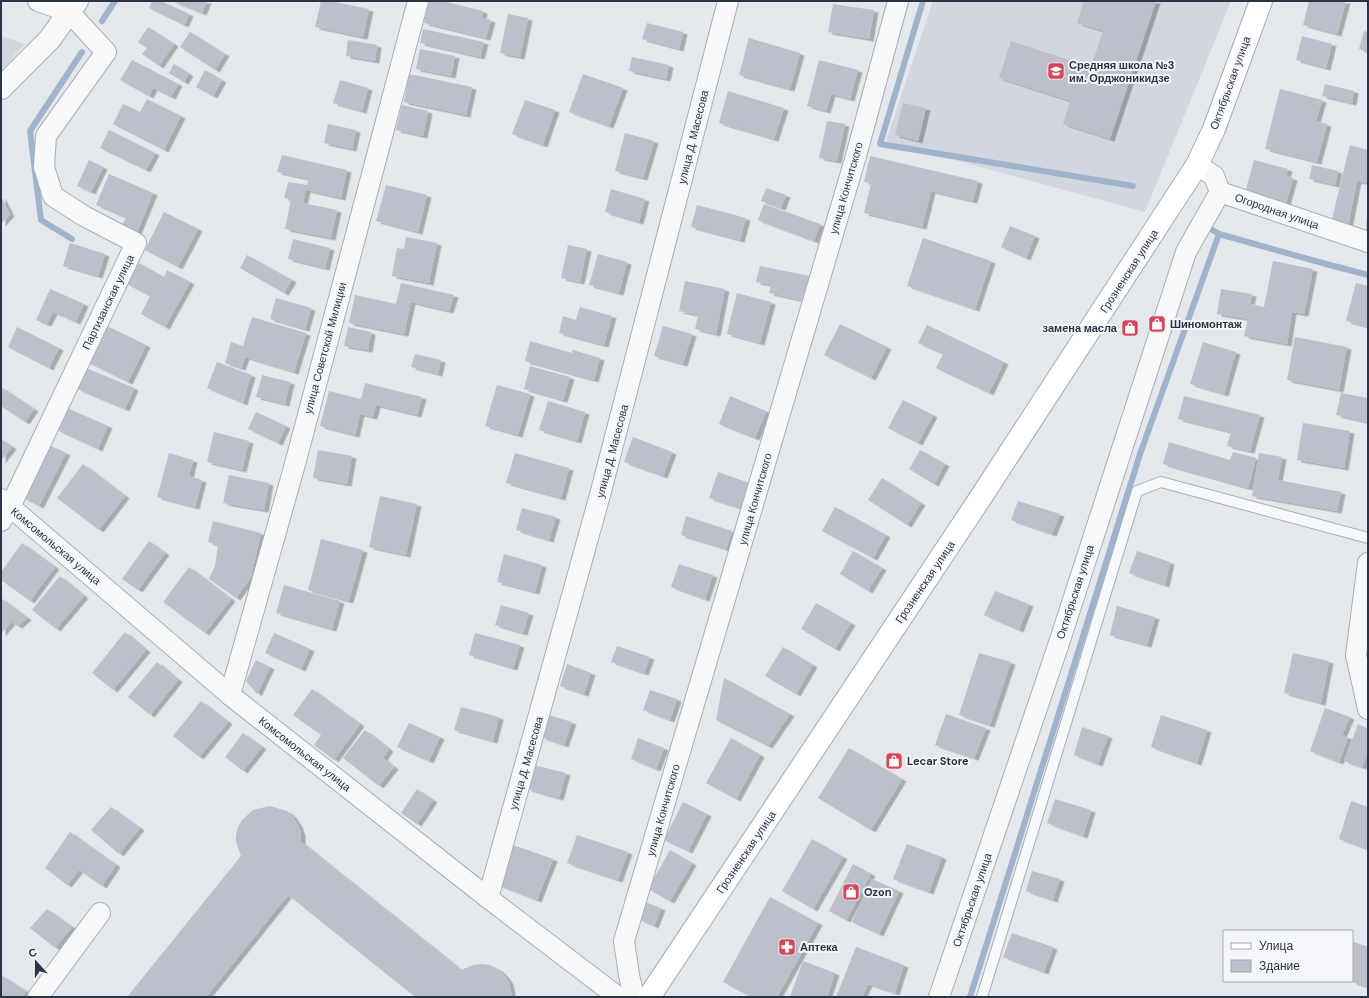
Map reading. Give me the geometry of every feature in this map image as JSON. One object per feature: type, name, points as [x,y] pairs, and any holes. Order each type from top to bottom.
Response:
[{"type":"main road","name":"Октябрьская улица","points":[[1198,165],[1214,129],[1261,1]]},
{"type":"main road","name":"Грозненская улица","points":[[649,997],[979,500],[1198,165]]},
{"type":"street","name":"Партизанская улица","points":[[4,509],[136,243],[84,216],[53,196],[44,167],[46,136],[106,52],[73,6],[38,1]]},
{"type":"street","name":"улица Советской Милиции","points":[[230,695],[295,464],[418,1]]},
{"type":"street","name":"улица Д. Масесова","points":[[488,898],[600,495],[728,1]]},
{"type":"street","name":"улица Кончитского","points":[[634,997],[628,975],[624,941],[856,156],[898,1]]},
{"type":"street","points":[[1,88],[50,39],[73,6]]},
{"type":"street","name":"Огородная улица","points":[[1198,165],[1214,176],[1220,192],[1368,242]]},
{"type":"street","name":"Октябрьская улица","points":[[939,997],[1059,643],[1186,252],[1220,192]]},
{"type":"street","name":"Комсомольская улица","points":[[4,509],[230,695],[488,898],[618,997]]},
{"type":"street","points":[[1368,563],[1356,655],[1368,709]]},
{"type":"street","points":[[38,997],[100,913]]},
{"type":"lane","points":[[982,997],[1137,491],[1161,482],[1368,538]]},
{"type":"shaded area","name":"Средняя школа №3 им. Орджоникидзе","points":[[933,1],[1231,1],[1145,212],[886,141]]},
{"type":"shaded area","points":[[1,36],[25,44],[1,70]]},
{"type":"building","points":[[152,1],[161,1],[189,14],[184,25],[149,8]]},
{"type":"building","points":[[172,1],[207,1],[202,13]]},
{"type":"building","points":[[321,1],[330,1],[369,9],[363,37],[315,27]]},
{"type":"building","points":[[429,1],[443,1],[483,11],[482,18],[491,20],[486,38],[424,23]]},
{"type":"building","points":[[1084,1],[1156,1],[1110,139],[1063,124],[1070,101],[999,78],[1011,41],[1091,67],[1103,31],[1077,23]]},
{"type":"building","points":[[1309,1],[1346,1],[1337,34],[1303,25]]},
{"type":"building","points":[[833,4],[874,10],[869,39],[828,32]]},
{"type":"building","points":[[508,14],[528,18],[520,57],[500,53]]},
{"type":"building","points":[[647,23],[683,32],[679,49],[642,39]]},
{"type":"building","points":[[148,27],[174,44],[159,66],[142,54],[147,48],[138,42]]},
{"type":"building","points":[[423,29],[484,42],[480,57],[420,43]]},
{"type":"building","points":[[1364,31],[1368,32],[1368,52],[1359,49]]},
{"type":"building","points":[[190,32],[225,54],[215,70],[180,47]]},
{"type":"building","points":[[1302,36],[1332,44],[1326,68],[1296,60]]},
{"type":"building","points":[[749,38],[800,53],[790,89],[739,75]]},
{"type":"building","points":[[348,40],[377,45],[375,61],[346,56]]},
{"type":"building","points":[[420,49],[455,56],[451,76],[416,69]]},
{"type":"building","points":[[632,57],[669,65],[666,79],[629,71]]},
{"type":"building","points":[[132,60],[178,84],[171,97],[153,88],[149,96],[120,80]]},
{"type":"building","points":[[819,60],[858,70],[850,99],[831,94],[826,111],[807,106]]},
{"type":"building","points":[[174,64],[189,74],[184,82],[169,73]]},
{"type":"building","points":[[205,70],[222,80],[213,96],[196,87]]},
{"type":"building","points":[[409,74],[472,87],[466,115],[404,102]]},
{"type":"building","points":[[583,74],[623,88],[609,126],[569,112]]},
{"type":"building","points":[[340,80],[368,88],[362,111],[333,103]]},
{"type":"building","points":[[1325,84],[1354,91],[1352,103],[1322,96]]},
{"type":"building","points":[[1280,89],[1322,100],[1316,121],[1327,124],[1317,162],[1265,149]]},
{"type":"building","points":[[728,91],[784,108],[774,139],[719,123]]},
{"type":"building","points":[[147,99],[181,116],[164,150],[113,124],[123,104],[140,112]]},
{"type":"building","points":[[525,100],[555,110],[543,145],[512,134]]},
{"type":"building","points":[[903,103],[926,108],[918,141],[895,135]]},
{"type":"building","points":[[402,105],[428,111],[423,136],[396,130]]},
{"type":"building","points":[[827,121],[845,124],[837,161],[819,158]]},
{"type":"building","points":[[328,124],[356,130],[352,149],[324,143]]},
{"type":"building","points":[[109,130],[155,153],[146,170],[100,148]]},
{"type":"building","points":[[625,133],[654,141],[643,178],[615,171]]},
{"type":"building","points":[[1350,145],[1368,150],[1368,183],[1357,181],[1348,226],[1331,223]]},
{"type":"building","points":[[282,155],[347,170],[341,198],[306,190],[303,203],[337,210],[331,238],[285,229],[291,199],[284,198],[288,182],[307,185],[309,179],[277,172]]},
{"type":"building","points":[[870,156],[978,181],[973,201],[931,191],[922,227],[864,213],[871,183],[864,182]]},
{"type":"building","points":[[89,160],[103,167],[91,192],[77,186]]},
{"type":"building","points":[[1254,160],[1288,169],[1286,176],[1293,178],[1285,207],[1244,196]]},
{"type":"building","points":[[1312,165],[1338,171],[1335,185],[1309,179]]},
{"type":"building","points":[[109,174],[153,193],[137,232],[122,225],[126,218],[96,205]]},
{"type":"building","points":[[386,185],[427,195],[418,232],[376,221]]},
{"type":"building","points":[[766,188],[786,195],[781,208],[761,201]]},
{"type":"building","points":[[611,189],[645,199],[639,222],[605,212]]},
{"type":"building","points":[[1,196],[10,214],[1,224]]},
{"type":"building","points":[[764,204],[820,224],[814,241],[758,220]]},
{"type":"building","points":[[697,205],[746,218],[740,240],[691,227]]},
{"type":"building","points":[[164,212],[198,229],[178,267],[145,250]]},
{"type":"building","points":[[1367,218],[1368,234],[1365,234]]},
{"type":"building","points":[[1010,226],[1035,236],[1026,258],[1001,247]]},
{"type":"building","points":[[406,237],[437,243],[429,283],[392,276],[397,248],[404,249]]},
{"type":"building","points":[[923,238],[991,261],[975,309],[907,286]]},
{"type":"building","points":[[293,239],[330,248],[325,268],[288,259]]},
{"type":"building","points":[[70,243],[105,254],[98,276],[63,266]]},
{"type":"building","points":[[568,245],[587,249],[580,282],[561,278]]},
{"type":"building","points":[[598,254],[627,262],[619,293],[589,285]]},
{"type":"building","points":[[247,255],[292,280],[284,293],[240,268]]},
{"type":"building","points":[[1273,261],[1313,269],[1304,314],[1292,312],[1287,344],[1244,336],[1248,319],[1217,314],[1221,289],[1252,294],[1250,304],[1264,307]]},
{"type":"building","points":[[139,263],[164,277],[167,270],[190,282],[165,327],[141,314],[150,296],[127,284]]},
{"type":"building","points":[[760,266],[810,276],[805,301],[769,293],[771,285],[756,282]]},
{"type":"building","points":[[685,281],[725,289],[716,334],[695,329],[698,315],[679,311]]},
{"type":"building","points":[[401,283],[454,295],[449,311],[411,302],[404,334],[349,323],[355,295],[396,304]]},
{"type":"building","points":[[1356,283],[1368,286],[1368,327],[1346,321]]},
{"type":"building","points":[[50,289],[84,304],[76,322],[53,312],[47,324],[36,320]]},
{"type":"building","points":[[737,293],[771,302],[760,343],[727,334]]},
{"type":"building","points":[[276,298],[311,308],[305,329],[270,319]]},
{"type":"building","points":[[580,307],[612,316],[604,345],[559,333],[563,316],[576,320]]},
{"type":"building","points":[[252,317],[306,333],[294,372],[245,357],[241,368],[225,363],[231,342],[243,346]]},
{"type":"building","points":[[840,324],[887,347],[871,378],[824,355]]},
{"type":"building","points":[[927,325],[1004,362],[989,393],[936,368],[943,354],[918,343]]},
{"type":"building","points":[[107,326],[146,345],[128,382],[89,363]]},
{"type":"building","points":[[663,326],[692,334],[683,364],[654,356]]},
{"type":"building","points":[[17,327],[59,348],[49,368],[8,347]]},
{"type":"building","points":[[348,327],[371,332],[368,350],[344,346]]},
{"type":"building","points":[[1295,337],[1347,347],[1339,390],[1287,380]]},
{"type":"building","points":[[530,341],[572,353],[573,350],[600,358],[594,380],[525,361]]},
{"type":"building","points":[[1203,342],[1236,352],[1224,394],[1190,384]]},
{"type":"building","points":[[415,354],[441,360],[438,374],[411,367]]},
{"type":"building","points":[[217,362],[251,375],[243,403],[207,388]]},
{"type":"building","points":[[530,366],[570,377],[563,400],[524,389]]},
{"type":"building","points":[[86,368],[134,388],[125,409],[77,389]]},
{"type":"building","points":[[262,375],[290,382],[285,404],[256,397]]},
{"type":"building","points":[[365,383],[422,397],[417,415],[376,405],[373,417],[360,414],[355,435],[320,426],[329,391],[361,399]]},
{"type":"building","points":[[497,385],[530,394],[518,435],[485,426]]},
{"type":"building","points":[[1,387],[34,409],[25,422],[1,406]]},
{"type":"building","points":[[1341,393],[1368,398],[1367,422],[1336,415]]},
{"type":"building","points":[[730,396],[766,411],[755,438],[719,424]]},
{"type":"building","points":[[1184,396],[1260,415],[1250,451],[1227,446],[1231,432],[1178,419]]},
{"type":"building","points":[[903,400],[933,415],[918,443],[888,428]]},
{"type":"building","points":[[548,401],[585,412],[577,441],[539,430]]},
{"type":"building","points":[[67,408],[108,426],[98,449],[57,430]]},
{"type":"building","points":[[256,412],[286,426],[278,443],[248,429]]},
{"type":"building","points":[[1303,423],[1350,431],[1344,468],[1297,460]]},
{"type":"building","points":[[214,432],[249,441],[242,470],[207,462]]},
{"type":"building","points":[[633,437],[672,452],[663,476],[624,462]]},
{"type":"building","points":[[1,439],[12,447],[1,461]]},
{"type":"building","points":[[1169,442],[1230,460],[1233,452],[1256,458],[1248,488],[1163,464]]},
{"type":"building","points":[[51,446],[66,453],[39,506],[24,498]]},
{"type":"building","points":[[318,450],[352,456],[347,484],[313,478]]},
{"type":"building","points":[[920,450],[945,464],[934,484],[909,469]]},
{"type":"building","points":[[169,453],[193,460],[189,476],[202,480],[195,507],[157,497]]},
{"type":"building","points":[[515,453],[569,468],[561,498],[506,483]]},
{"type":"building","points":[[1259,453],[1282,457],[1278,480],[1341,492],[1337,511],[1252,496]]},
{"type":"building","points":[[83,464],[125,496],[99,530],[57,498]]},
{"type":"building","points":[[718,472],[749,483],[740,508],[709,498]]},
{"type":"building","points":[[229,475],[269,483],[264,510],[223,503]]},
{"type":"building","points":[[882,478],[921,503],[907,525],[868,500]]},
{"type":"building","points":[[380,496],[417,504],[406,555],[369,547]]},
{"type":"building","points":[[1018,501],[1060,514],[1052,534],[1011,520]]},
{"type":"building","points":[[835,507],[886,535],[873,558],[822,531]]},
{"type":"building","points":[[522,508],[556,517],[549,540],[516,530]]},
{"type":"building","points":[[686,516],[732,531],[726,549],[681,535]]},
{"type":"building","points":[[213,521],[261,533],[251,577],[236,598],[209,579],[215,566],[218,545],[208,542]]},
{"type":"building","points":[[321,539],[363,550],[349,601],[308,590]]},
{"type":"building","points":[[149,541],[165,553],[138,590],[122,579]]},
{"type":"building","points":[[22,543],[55,567],[30,601],[1,580],[1,572]]},
{"type":"building","points":[[853,551],[882,568],[868,591],[840,574]]},
{"type":"building","points":[[1137,551],[1170,562],[1165,585],[1129,573]]},
{"type":"building","points":[[504,554],[542,565],[535,592],[497,582]]},
{"type":"building","points":[[679,564],[713,575],[705,599],[671,587]]},
{"type":"building","points":[[189,567],[231,599],[205,633],[163,602]]},
{"type":"building","points":[[60,576],[84,596],[56,629],[32,610]]},
{"type":"building","points":[[284,585],[340,601],[332,629],[276,613]]},
{"type":"building","points":[[995,591],[1029,604],[1019,630],[984,615]]},
{"type":"building","points":[[1,598],[27,618],[18,626],[11,622],[1,634]]},
{"type":"building","points":[[816,603],[851,623],[835,649],[801,629]]},
{"type":"building","points":[[501,605],[529,613],[523,633],[495,625]]},
{"type":"building","points":[[1117,606],[1155,617],[1147,645],[1110,635]]},
{"type":"building","points":[[125,632],[146,650],[113,690],[92,673]]},
{"type":"building","points":[[274,633],[310,649],[301,669],[265,653]]},
{"type":"building","points":[[475,633],[520,645],[513,668],[469,655]]},
{"type":"building","points":[[617,646],[650,657],[644,673],[611,662]]},
{"type":"building","points":[[783,647],[813,665],[796,694],[765,676]]},
{"type":"building","points":[[979,653],[1011,662],[990,725],[959,715]]},
{"type":"building","points":[[1293,653],[1329,661],[1321,703],[1284,693]]},
{"type":"building","points":[[256,660],[270,667],[257,694],[246,681]]},
{"type":"building","points":[[157,662],[178,680],[150,715],[128,697]]},
{"type":"building","points":[[567,664],[591,673],[584,694],[560,686]]},
{"type":"building","points":[[724,678],[790,714],[768,746],[716,720]]},
{"type":"building","points":[[312,689],[360,724],[334,760],[314,745],[321,735],[293,715]]},
{"type":"building","points":[[650,690],[677,699],[670,720],[643,710]]},
{"type":"building","points":[[201,701],[228,722],[199,757],[173,736]]},
{"type":"building","points":[[461,707],[499,717],[493,741],[454,730]]},
{"type":"building","points":[[1325,708],[1350,717],[1342,735],[1348,737],[1339,762],[1310,751]]},
{"type":"building","points":[[946,714],[986,728],[974,758],[935,745]]},
{"type":"building","points":[[549,715],[572,722],[564,745],[541,737]]},
{"type":"building","points":[[1161,715],[1207,730],[1197,763],[1151,747]]},
{"type":"building","points":[[409,723],[440,737],[429,761],[397,747]]},
{"type":"building","points":[[1358,724],[1368,729],[1368,751],[1362,767],[1344,761]]},
{"type":"building","points":[[1082,727],[1108,736],[1098,764],[1074,755]]},
{"type":"building","points":[[365,730],[389,749],[383,758],[394,767],[379,786],[343,758]]},
{"type":"building","points":[[243,733],[262,747],[243,771],[225,757]]},
{"type":"building","points":[[638,738],[664,748],[656,769],[631,759]]},
{"type":"building","points":[[731,738],[760,755],[736,799],[706,783]]},
{"type":"building","points":[[849,748],[902,779],[871,830],[818,798]]},
{"type":"building","points":[[534,765],[566,773],[559,798],[527,789]]},
{"type":"building","points":[[417,789],[433,800],[417,824],[401,813]]},
{"type":"building","points":[[1055,799],[1091,810],[1083,836],[1047,823]]},
{"type":"building","points":[[1351,801],[1368,807],[1368,849],[1339,839]]},
{"type":"building","points":[[683,802],[707,814],[688,851],[664,840]]},
{"type":"building","points":[[270,806],[287,811],[298,825],[301,833],[301,842],[461,970],[473,965],[481,964],[490,965],[498,969],[509,982],[512,997],[415,997],[288,895],[206,997],[127,997],[241,856],[236,842],[236,835],[242,820],[253,810]]},
{"type":"building","points":[[111,807],[140,828],[119,854],[91,830]]},
{"type":"building","points":[[70,832],[116,865],[102,886],[79,870],[67,885],[45,868]]},
{"type":"building","points":[[577,835],[628,852],[618,880],[567,863]]},
{"type":"building","points":[[812,839],[843,857],[813,909],[782,891]]},
{"type":"building","points":[[907,844],[942,857],[929,892],[893,879]]},
{"type":"building","points":[[513,845],[553,859],[537,900],[498,885]]},
{"type":"building","points":[[670,850],[692,863],[670,901],[648,889]]},
{"type":"building","points":[[853,864],[871,874],[846,920],[829,911]]},
{"type":"building","points":[[1032,871],[1060,879],[1053,900],[1026,891]]},
{"type":"building","points":[[872,879],[899,891],[879,934],[852,922]]},
{"type":"building","points":[[770,897],[818,923],[777,997],[751,997],[723,982]]},
{"type":"building","points":[[645,902],[661,908],[654,926],[638,919]]},
{"type":"building","points":[[47,909],[72,927],[55,948],[30,928]]},
{"type":"building","points":[[1012,933],[1053,947],[1044,972],[1003,957]]},
{"type":"building","points":[[1353,941],[1368,947],[1368,987],[1352,982]]},
{"type":"building","points":[[856,947],[904,965],[895,993],[868,984],[862,997],[836,997]]},
{"type":"building","points":[[803,961],[835,973],[827,997],[790,997]]},
{"type":"building","points":[[1,975],[26,991],[22,997],[1,997]]},
{"type":"waterway","points":[[102,21],[115,1]]},
{"type":"waterway","points":[[923,1],[880,144],[1133,186]]},
{"type":"waterway","points":[[72,239],[41,220],[30,131],[82,52]]},
{"type":"waterway","points":[[1211,229],[1219,234],[1368,275]]},
{"type":"waterway","points":[[970,997],[1140,454],[1219,234]]},
{"type":"place","name":"Средняя школа №3 им. Орджоникидзе","points":[[1056,71]]},
{"type":"place","name":"Шиномонтаж","points":[[1157,324]]},
{"type":"place","name":"замена масла","points":[[1130,328]]},
{"type":"place","name":"Lecar Store","points":[[894,761]]},
{"type":"place","name":"Ozon","points":[[851,892]]},
{"type":"place","name":"Аптека","points":[[787,947]]}]
